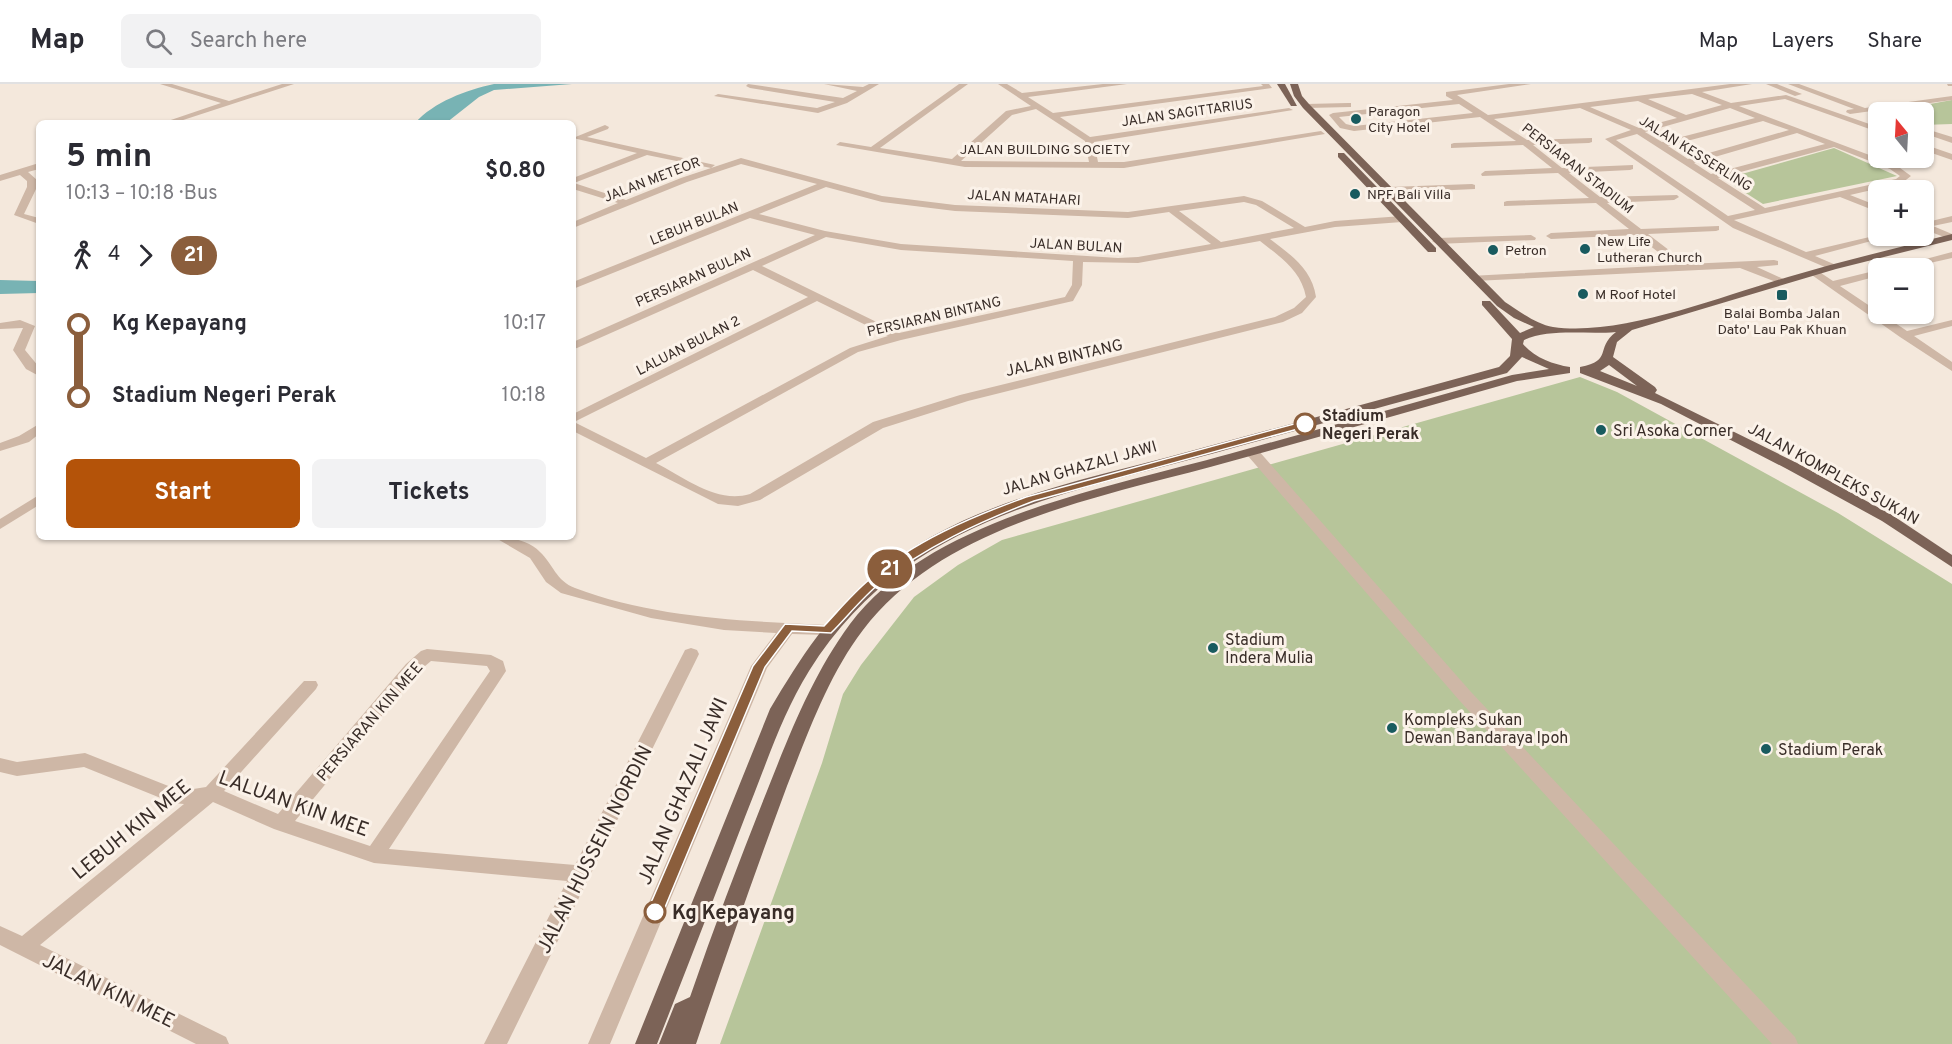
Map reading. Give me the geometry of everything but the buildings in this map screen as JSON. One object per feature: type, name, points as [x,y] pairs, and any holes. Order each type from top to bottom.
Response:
[{"type":"main road","points":[[1281,84],[1321,134],[1518,341],[1521,351],[1539,363],[1566,370],[1587,370],[1606,364],[1611,341],[1631,327]]},
{"type":"main road","points":[[1294,84],[1298,96],[1306,106],[1474,278],[1510,311],[1548,329]]},
{"type":"main road","points":[[1518,341],[1527,332],[1548,329],[1591,331],[1631,327],[1832,267],[1952,237]]},
{"type":"main road","name":"JALAN KOMPLEKS SUKAN","points":[[1561,330],[1592,339],[1609,357],[1665,401]]},
{"type":"main road","name":"JALAN GHAZALI JAWI","points":[[646,1044],[779,709],[827,630],[873,582],[902,561],[965,526],[1030,499],[1503,370],[1516,357],[1518,341]]},
{"type":"main road","name":"JALAN GHAZALI JAWI","points":[[685,1044],[726,919],[823,680],[848,638],[902,580],[985,534],[1053,507],[1516,378],[1566,370]]},
{"type":"main road","name":"JALAN KOMPLEKS SUKAN","points":[[1587,370],[1665,401],[1887,518],[1952,562]]},
{"type":"main road","points":[[1196,453],[1203,455],[1241,448],[1253,453],[1253,446],[1257,443],[1290,432],[1289,428]]},
{"type":"main road","points":[[827,630],[845,626],[882,590],[902,580]]},
{"type":"main road","points":[[670,1044],[683,1011],[699,1003]]},
{"type":"street","points":[[165,84],[226,102]]},
{"type":"street","points":[[175,120],[226,102],[290,84]]},
{"type":"street","points":[[753,84],[750,86],[844,101]]},
{"type":"street","points":[[828,84],[865,90]]},
{"type":"street","points":[[718,96],[818,111],[844,101],[874,84]]},
{"type":"street","points":[[872,150],[964,84]]},
{"type":"street","points":[[1002,84],[1089,140],[1094,165]]},
{"type":"street","points":[[1018,96],[1123,84]]},
{"type":"street","points":[[1052,116],[1268,88],[1265,84]]},
{"type":"street","points":[[1306,106],[1359,105],[1527,84]]},
{"type":"street","points":[[1462,101],[1333,115],[1343,126],[1354,129],[1582,106],[1748,84]]},
{"type":"street","points":[[1770,84],[1868,126]]},
{"type":"street","points":[[1801,91],[1824,84]]},
{"type":"street","points":[[1832,267],[1736,226],[1609,139],[1788,90],[1801,91],[1866,110]]},
{"type":"street","points":[[1692,91],[1899,170],[1905,174],[1906,178],[1728,219]]},
{"type":"street","points":[[1801,91],[1868,119]]},
{"type":"street","name":"PERSIARAN STADIUM","points":[[1450,94],[1487,116],[1525,143],[1685,268]]},
{"type":"street","points":[[1639,98],[1685,118]]},
{"type":"street","points":[[1850,112],[1952,98]]},
{"type":"street","points":[[1359,105],[1368,111]]},
{"type":"street","name":"JALAN KESSERLING","points":[[1582,106],[1637,130],[1763,211]]},
{"type":"street","points":[[953,163],[1009,113],[1036,107]]},
{"type":"street","name":"JALAN SAGITTARIUS","points":[[1089,140],[1289,110]]},
{"type":"street","points":[[1660,145],[1763,118]]},
{"type":"street","points":[[576,139],[605,127]]},
{"type":"street","points":[[1934,132],[1952,128]]},
{"type":"street","points":[[1686,162],[1796,131]]},
{"type":"street","name":"JALAN BUILDING SOCIETY","points":[[840,145],[953,163],[1124,165],[1321,134]]},
{"type":"street","points":[[1934,136],[1952,140]]},
{"type":"street","points":[[576,139],[711,165]]},
{"type":"street","points":[[1454,146],[1589,140]]},
{"type":"street","points":[[1936,144],[1952,149]]},
{"type":"street","points":[[1710,177],[1833,145]]},
{"type":"street","points":[[1934,150],[1952,157]]},
{"type":"street","points":[[576,180],[646,152]]},
{"type":"street","points":[[1860,155],[1868,154]]},
{"type":"street","name":"JALAN MATAHARI","points":[[741,161],[894,201],[955,208],[1128,215],[1233,200],[1250,200],[1302,229]]},
{"type":"street","name":"JALAN METEOR","points":[[576,224],[741,161]]},
{"type":"street","points":[[0,178],[36,167]]},
{"type":"street","points":[[1485,174],[1630,167]]},
{"type":"street","points":[[22,172],[32,180],[32,187],[19,215],[36,220]]},
{"type":"street","name":"LEBUH BULAN","points":[[576,285],[825,184]]},
{"type":"street","points":[[576,187],[626,203]]},
{"type":"street","points":[[1390,190],[1472,188]]},
{"type":"street","points":[[1841,194],[1868,205]]},
{"type":"street","points":[[1507,204],[1674,197]]},
{"type":"street","points":[[1172,210],[1219,245]]},
{"type":"street","name":"JALAN BULAN","points":[[750,214],[825,234],[902,247],[1078,259],[1138,260],[1302,229],[1402,219]]},
{"type":"street","points":[[1934,223],[1952,219]]},
{"type":"street","points":[[1551,236],[1716,228]]},
{"type":"street","points":[[1934,230],[1952,237]]},
{"type":"street","name":"PERSIARAN BULAN","points":[[576,345],[825,234]]},
{"type":"street","name":"JALAN BINTANG","points":[[646,463],[718,500],[738,502],[755,497],[878,425],[964,398],[1268,323],[1307,305],[1311,297],[1307,279],[1299,269],[1261,237]]},
{"type":"street","points":[[1437,241],[1531,238]]},
{"type":"street","points":[[1806,255],[1868,240]]},
{"type":"street","points":[[1939,240],[1952,245]]},
{"type":"street","points":[[1934,259],[1952,255]]},
{"type":"street","name":"PERSIARAN BINTANG","points":[[646,463],[854,350],[898,337],[1069,299],[1077,285],[1078,259]]},
{"type":"street","points":[[1474,278],[1774,263]]},
{"type":"street","points":[[1741,265],[1785,282]]},
{"type":"street","points":[[754,266],[898,337]]},
{"type":"street","points":[[1814,273],[1952,367]]},
{"type":"street","points":[[1832,285],[1868,276]]},
{"type":"street","name":"LALUAN BULAN 2","points":[[576,418],[817,297]]},
{"type":"street","points":[[1904,335],[1952,322]]},
{"type":"street","points":[[0,326],[20,323],[29,326],[19,350],[30,366],[36,370]]},
{"type":"street","points":[[576,428],[646,463]]},
{"type":"street","points":[[0,447],[24,439],[36,430]]},
{"type":"street","points":[[1253,453],[1465,696],[1787,1044]]},
{"type":"street","points":[[0,525],[36,501]]},
{"type":"street","points":[[507,540],[535,555],[551,579],[566,590],[590,598],[651,614],[724,625],[827,630]]},
{"type":"street","name":"JALAN GHAZALI JAWI","points":[[599,1044],[759,666],[789,627]]},
{"type":"street","name":"JALAN HUSSEIN NORDIN","points":[[495,1044],[691,654]]},
{"type":"street","name":"PERSIARAN KIN MEE","points":[[281,824],[412,668],[427,655],[491,661],[497,665],[498,670],[374,855]]},
{"type":"street","name":"LEBUH KIN MEE","points":[[23,947],[211,793],[310,685]]},
{"type":"street","name":"LALUAN KIN MEE","points":[[0,765],[17,769],[85,760],[180,798],[211,793],[281,824],[374,855],[582,874]]},
{"type":"street","name":"JALAN KIN MEE","points":[[0,935],[218,1044]]},
{"type":"green space","points":[[1952,100],[1952,124],[1934,125],[1934,103]]},
{"type":"green space","points":[[1834,148],[1868,163],[1868,168],[1879,168],[1897,176],[1868,180],[1868,182],[1763,204],[1724,179]]},
{"type":"green space","name":"Kompleks Sukan Dewan Bandaraya Ipoh","points":[[1580,377],[1617,392],[1838,513],[1952,584],[1952,1044],[720,1044],[822,763],[843,694],[861,665],[914,597],[958,565],[1002,540]]},
{"type":"water","points":[[494,84],[572,84],[494,90],[479,97],[450,120],[418,120],[441,103]]},
{"type":"water","points":[[0,280],[36,281],[36,293],[0,294]]},
{"type":"bus line","name":"21","points":[[655,912],[759,666],[789,627],[827,630],[873,582],[911,554],[994,512],[1030,499],[1305,424]]},
{"type":"place","name":"Paragon City Hotel","points":[[1356,119]]},
{"type":"place","name":"NPF Bali Villa","points":[[1355,194]]},
{"type":"place","name":"New Life Lutheran Church","points":[[1585,249]]},
{"type":"place","name":"Petron","points":[[1493,250]]},
{"type":"place","name":"M Roof Hotel","points":[[1583,294]]},
{"type":"place","name":"Balai Bomba Jalan Dato' Lau Pak Khuan","points":[[1782,295]]},
{"type":"place","name":"Stadium Negeri Perak","points":[[1305,424]]},
{"type":"place","name":"Sri Asoka Corner","points":[[1601,430]]},
{"type":"place","name":"Stadium Indera Mulia","points":[[1213,648]]},
{"type":"place","name":"Kompleks Sukan Dewan Bandaraya Ipoh","points":[[1392,728]]},
{"type":"place","name":"Stadium Perak","points":[[1766,749]]},
{"type":"place","name":"Kg Kepayang","points":[[655,912]]}]
